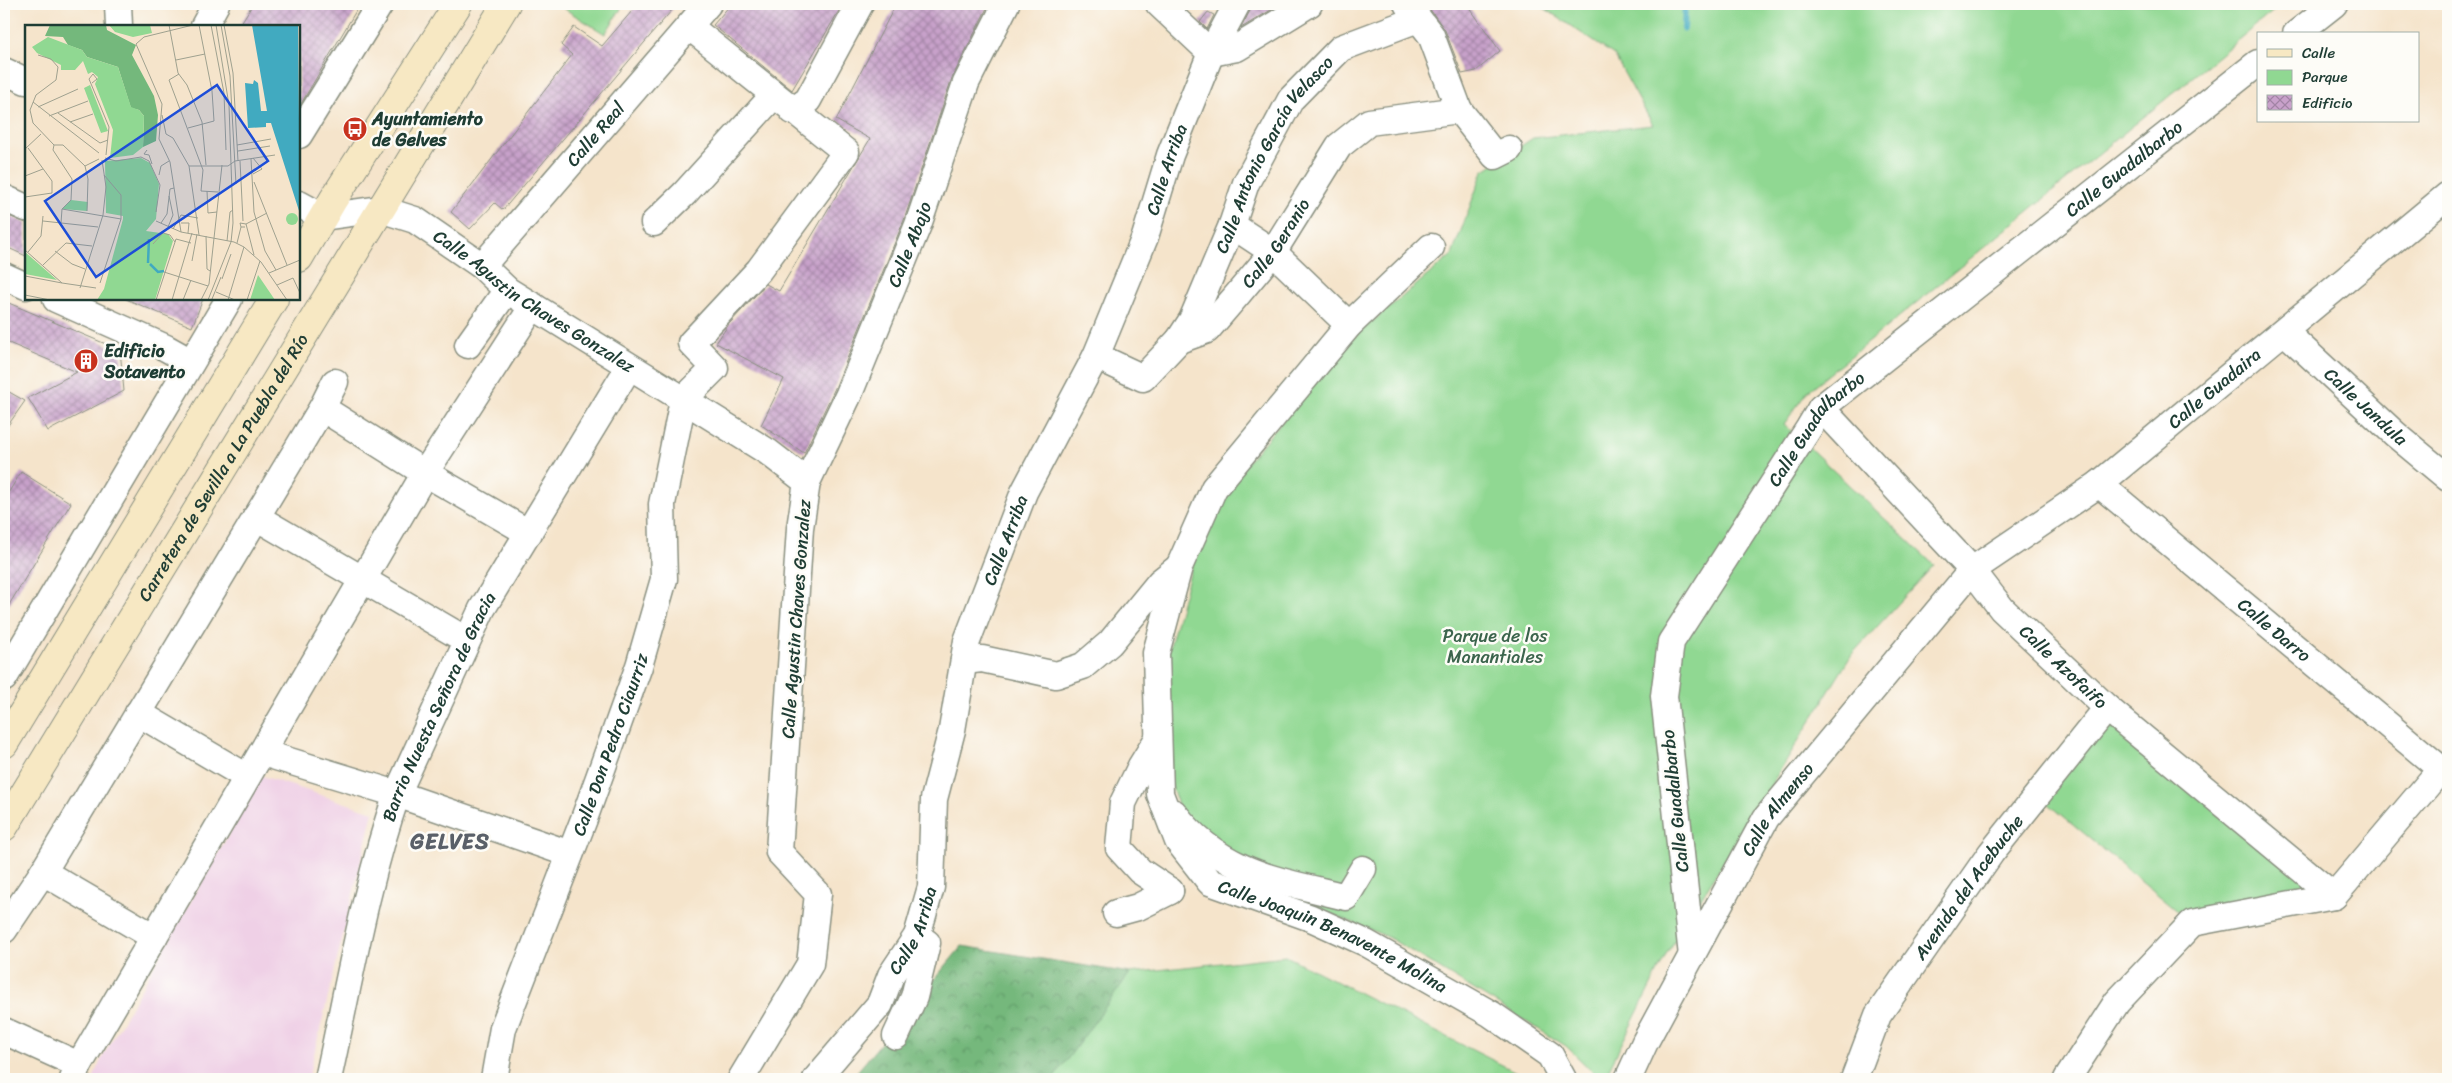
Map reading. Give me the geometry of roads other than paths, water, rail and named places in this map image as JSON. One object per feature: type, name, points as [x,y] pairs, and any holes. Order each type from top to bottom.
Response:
[{"type":"main road","points":[[300,256],[458,4]]},
{"type":"main road","name":"Carretera de Sevilla a La Puebla del Río","points":[[4,827],[506,4]]},
{"type":"main road","points":[[4,744],[273,300]]},
{"type":"street","points":[[118,4],[119,25]]},
{"type":"street","points":[[205,25],[216,4]]},
{"type":"street","points":[[300,133],[380,4]]},
{"type":"street","name":"Calle Real","points":[[482,266],[708,4]]},
{"type":"street","points":[[654,223],[784,103],[808,100],[860,4]]},
{"type":"street","name":"Calle Abajo","points":[[807,482],[849,394],[918,225],[966,82],[1006,4]]},
{"type":"street","points":[[1159,4],[1211,53],[1237,48],[1309,4]]},
{"type":"street","name":"Calle Arriba","points":[[816,1079],[880,1004],[892,975],[917,936],[931,887],[934,799],[952,730],[967,641],[1024,492],[1096,356],[1145,237],[1170,155],[1211,53],[1237,4]]},
{"type":"street","points":[[2299,32],[2334,4]]},
{"type":"street","points":[[1412,11],[1431,35],[1459,110],[1502,153]]},
{"type":"street","name":"Calle Antonio García Velasco","points":[[1179,340],[1192,320],[1232,224],[1246,183],[1291,99],[1341,48],[1412,11]]},
{"type":"street","points":[[683,400],[715,368],[691,343],[759,270],[846,152],[690,27]]},
{"type":"street","name":"Calle Guadalbarbo","points":[[1692,956],[1664,696],[1671,642],[1810,428],[1821,408],[2257,64]]},
{"type":"street","points":[[4,70],[25,80]]},
{"type":"street","name":"Calle Geranio","points":[[1096,356],[1143,378],[1179,340],[1207,330],[1273,252],[1339,146],[1369,122],[1459,110]]},
{"type":"street","name":"Calle Guadaira","points":[[1972,570],[2099,484],[2285,332],[2448,195]]},
{"type":"street","points":[[4,198],[25,208]]},
{"type":"street","points":[[300,205],[323,217],[380,210]]},
{"type":"street","name":"Calle Agustin Chaves Gonzalez","points":[[380,210],[414,220],[482,266],[507,290],[768,452],[807,482],[800,528],[779,852],[818,894],[810,964],[741,1079]]},
{"type":"street","points":[[1232,224],[1273,252],[1349,325]]},
{"type":"street","name":"Calle Joaquin Benavente Molina","points":[[1431,247],[1349,325],[1214,488],[1179,567],[1156,653],[1160,794],[1178,841],[1210,882],[1311,918],[1366,943],[1490,1014],[1550,1055],[1563,1079]]},
{"type":"street","points":[[4,276],[25,286]]},
{"type":"street","points":[[468,345],[507,290]]},
{"type":"street","points":[[58,300],[166,348],[192,362]]},
{"type":"street","points":[[4,678],[228,300]]},
{"type":"street","points":[[4,1031],[76,1072],[425,473],[532,306]]},
{"type":"street","name":"Calle Jandula","points":[[2285,332],[2395,434],[2448,478]]},
{"type":"street","name":"Barrio Nuesta Señora de Gracia","points":[[328,1079],[360,931],[386,825],[397,794],[466,640],[482,609],[629,367]]},
{"type":"street","points":[[4,930],[42,872],[256,518],[322,408],[335,382]]},
{"type":"street","name":"Calle Don Pedro Ciaurriz","points":[[494,1079],[503,1028],[570,854],[639,666],[664,579],[662,504],[683,400]]},
{"type":"street","points":[[322,408],[425,473],[529,533]]},
{"type":"street","name":"Calle Azofaifo","points":[[1821,408],[1972,570],[2002,609],[2107,708],[2334,896]]},
{"type":"street","name":"Calle Darro","points":[[2099,484],[2445,772]]},
{"type":"street","points":[[256,518],[466,640]]},
{"type":"street","points":[[964,661],[982,658],[1056,675],[1083,666],[1110,644],[1160,582],[1179,567]]},
{"type":"street","name":"Calle Almenso","points":[[1628,1079],[1645,1042],[1766,818],[1972,570]]},
{"type":"street","name":"Avenida del Acebuche","points":[[1854,1079],[1878,1015],[1991,853],[2107,708]]},
{"type":"street","points":[[138,713],[247,777]]},
{"type":"street","points":[[1116,913],[1138,907],[1170,891],[1140,871],[1119,848],[1123,803],[1141,766],[1157,740]]},
{"type":"street","points":[[263,753],[397,794],[570,854]]},
{"type":"street","points":[[2067,1079],[2117,1002],[2192,923],[2334,896],[2445,772]]},
{"type":"street","points":[[1160,794],[1182,822],[1213,852],[1250,872],[1346,897],[1363,869]]},
{"type":"street","points":[[42,872],[154,936]]},
{"type":"street","points":[[896,1036],[914,997],[927,943],[917,936]]},
{"type":"waterway","points":[[1684,29],[1685,4]]},
{"type":"place","name":"Ayuntamiento de Gelves","points":[[355,129]]},
{"type":"place","name":"Edificio Sotavento","points":[[86,361]]},
{"type":"district","name":"GELVES","points":[[450,841]]},
{"type":"park label","name":"Parque de los Manantiales","points":[[1495,646]]}]
